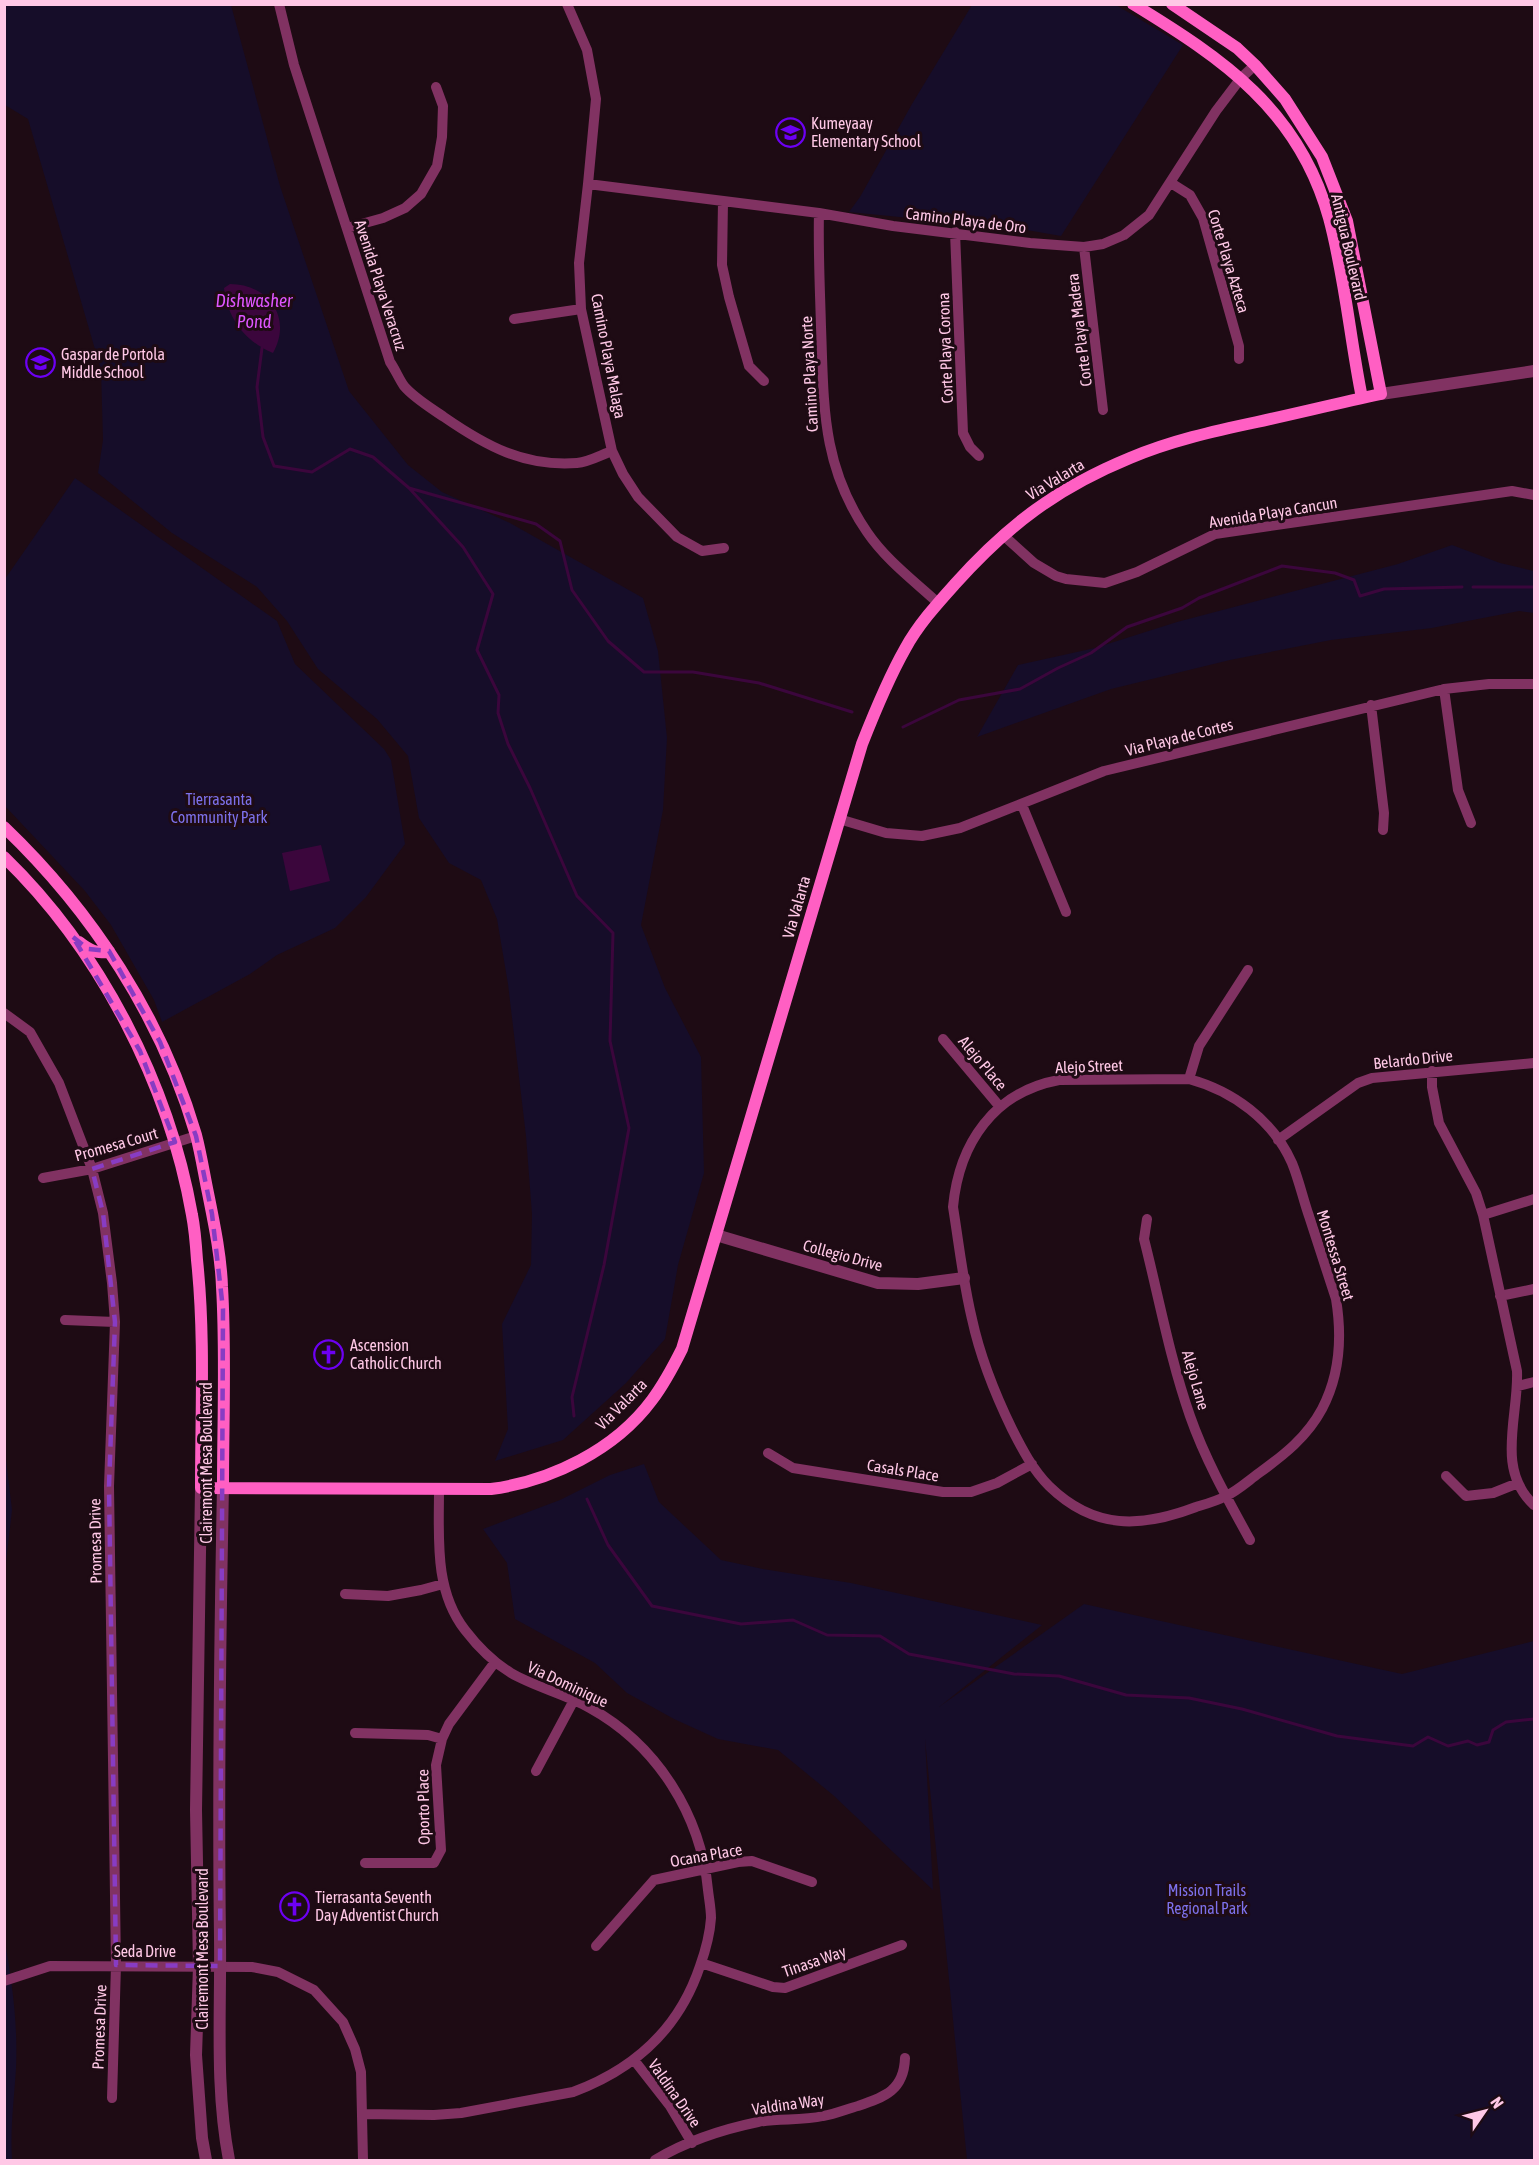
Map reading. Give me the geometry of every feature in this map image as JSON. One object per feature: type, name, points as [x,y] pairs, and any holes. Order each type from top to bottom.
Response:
[{"type":"main road","name":"Antigua Boulevard","points":[[1133,4],[1241,78],[1270,108],[1294,141],[1314,178],[1329,219],[1356,354],[1362,398]]},
{"type":"main road","name":"Antigua Boulevard","points":[[1172,4],[1237,48],[1255,65],[1285,99],[1322,157],[1347,221],[1381,394]]},
{"type":"main road","name":"Via Valarta","points":[[201,1488],[223,1486],[439,1490],[518,1486],[565,1469],[586,1457],[621,1431],[650,1403],[682,1349],[862,744],[879,699],[906,647],[938,603],[1003,535],[1045,501],[1070,486],[1131,457],[1181,440],[1381,394]]},
{"type":"main road","name":"Clairemont Mesa Boulevard","points":[[4,826],[33,854],[91,924],[109,951],[133,990],[160,1042],[181,1091],[196,1136],[212,1214],[222,1285],[223,1486]]},
{"type":"main road","name":"Clairemont Mesa Boulevard","points":[[4,858],[73,937],[114,1001],[140,1051],[175,1142],[193,1216],[201,1297],[201,1488]]},
{"type":"main road","points":[[73,937],[88,949],[103,953],[109,951]]},
{"type":"street","name":"Avenida Playa Veracruz","points":[[279,4],[294,64],[390,362],[405,386],[476,439],[504,453],[561,463],[580,462],[612,451]]},
{"type":"street","name":"Camino Playa Malaga","points":[[567,4],[587,50],[596,99],[579,263],[581,309],[612,451],[623,474],[638,496],[678,537],[702,550],[724,548]]},
{"type":"street","name":"Camino Playa de Oro","points":[[588,184],[819,213],[893,226],[1029,243],[1084,247],[1104,244],[1124,236],[1149,215],[1201,133],[1241,78],[1255,65]]},
{"type":"street","points":[[347,228],[383,218],[405,208],[421,194],[437,166],[442,137],[443,106],[436,87]]},
{"type":"street","name":"Corte Playa Azteca","points":[[1171,183],[1190,195],[1203,218],[1239,346],[1239,359]]},
{"type":"street","points":[[723,201],[722,265],[729,297],[749,366],[764,381]]},
{"type":"street","name":"Camino Playa Norte","points":[[819,213],[824,418],[836,471],[858,518],[878,546],[889,559],[938,603]]},
{"type":"street","name":"Corte Playa Corona","points":[[955,232],[963,433],[970,447],[980,456]]},
{"type":"street","name":"Corte Playa Madera","points":[[1084,247],[1103,410]]},
{"type":"street","points":[[514,319],[581,309]]},
{"type":"street","name":"Via Valarta","points":[[1381,394],[1534,371]]},
{"type":"street","name":"Avenida Playa Cancun","points":[[1003,535],[1034,563],[1056,576],[1105,584],[1137,572],[1215,534],[1512,491],[1534,495]]},
{"type":"street","name":"Via Playa de Cortes","points":[[839,819],[886,833],[922,836],[960,828],[1104,771],[1444,689],[1489,684],[1534,684]]},
{"type":"street","points":[[1444,689],[1458,790],[1471,823]]},
{"type":"street","points":[[1371,705],[1384,813],[1383,830]]},
{"type":"street","points":[[1022,805],[1066,912]]},
{"type":"street","points":[[1189,1079],[1199,1046],[1248,970]]},
{"type":"street","name":"Promesa Drive","points":[[4,1013],[30,1032],[59,1083],[92,1169],[103,1214],[112,1283],[115,1322],[109,1486],[116,1965],[112,2098]]},
{"type":"street","name":"Alejo Place","points":[[943,1040],[1000,1107]]},
{"type":"street","name":"Belardo Drive","points":[[1278,1140],[1358,1083],[1372,1078],[1534,1063]]},
{"type":"street","points":[[1432,1071],[1431,1087],[1439,1123],[1476,1193],[1483,1215],[1517,1371],[1518,1386],[1511,1446],[1513,1470],[1528,1500],[1534,1505]]},
{"type":"street","name":"Alejo Street","points":[[964,1278],[954,1207],[957,1178],[964,1157],[974,1137],[1000,1107],[1031,1088],[1059,1080],[1189,1079],[1221,1090],[1235,1098],[1255,1113],[1278,1140]]},
{"type":"street","name":"Promesa Court","points":[[43,1178],[92,1169],[196,1136]]},
{"type":"street","name":"Montessa Street","points":[[964,1278],[972,1321],[997,1398],[1032,1464],[1049,1486],[1071,1503],[1095,1515],[1120,1521],[1144,1522],[1168,1518],[1226,1496],[1280,1458],[1306,1433],[1316,1420],[1329,1395],[1339,1352],[1339,1320],[1335,1299],[1292,1162],[1278,1140]]},
{"type":"street","points":[[1483,1215],[1534,1199]]},
{"type":"street","name":"Alejo Lane","points":[[1147,1219],[1144,1239],[1180,1384],[1191,1418],[1226,1496],[1250,1540]]},
{"type":"street","name":"Collegio Drive","points":[[716,1235],[878,1283],[918,1284],[964,1278]]},
{"type":"street","points":[[1500,1296],[1534,1289]]},
{"type":"street","points":[[65,1320],[115,1322]]},
{"type":"street","points":[[1518,1386],[1534,1382]]},
{"type":"street","name":"Casals Place","points":[[768,1453],[793,1468],[943,1492],[970,1492],[998,1483],[1032,1464]]},
{"type":"street","points":[[1446,1476],[1466,1496],[1493,1493],[1518,1483]]},
{"type":"street","name":"Clairemont Mesa Boulevard","points":[[223,1486],[218,2054],[224,2135],[229,2160]]},
{"type":"street","name":"Clairemont Mesa Boulevard","points":[[201,1488],[196,1810],[199,1966],[196,2055],[202,2138],[206,2160]]},
{"type":"street","name":"Via Dominique","points":[[362,2114],[461,2113],[573,2092],[588,2086],[634,2060],[674,2020],[691,1991],[701,1963],[711,1918],[706,1869],[696,1833],[689,1816],[660,1768],[621,1729],[591,1708],[513,1674],[479,1648],[463,1628],[452,1609],[443,1584],[439,1563],[439,1490]]},
{"type":"street","points":[[345,1594],[388,1596],[443,1584]]},
{"type":"street","name":"Oporto Place","points":[[365,1863],[434,1863],[441,1850],[436,1765],[441,1739],[449,1724],[495,1662]]},
{"type":"street","points":[[536,1771],[574,1700]]},
{"type":"street","points":[[355,1732],[428,1735],[441,1739]]},
{"type":"street","name":"Ocana Place","points":[[596,1946],[654,1880],[752,1861],[813,1882]]},
{"type":"street","name":"Tinasa Way","points":[[701,1963],[773,1987],[785,1988],[902,1945]]},
{"type":"street","name":"Seda Drive","points":[[4,1981],[50,1966],[252,1966],[278,1972],[314,1990],[343,2022],[355,2049],[361,2072],[363,2160]]},
{"type":"street","name":"Valdina Way","points":[[655,2160],[716,2133],[759,2122],[822,2117],[879,2099],[889,2094],[900,2080],[905,2070],[905,2058]]},
{"type":"street","name":"Valdina Drive","points":[[634,2060],[670,2106],[692,2143]]},
{"type":"highlighted area","points":[[73,937],[88,949],[109,951],[160,1042],[196,1136],[212,1214],[223,1309],[220,1966],[116,1965],[109,1486],[115,1322],[103,1213],[92,1169],[175,1142],[140,1051]]},
{"type":"green space","points":[[5,5],[231,5],[280,186],[349,391],[408,465],[442,492],[510,523],[643,598],[658,651],[667,738],[663,810],[641,925],[665,988],[701,1057],[704,1173],[678,1265],[665,1339],[626,1383],[563,1440],[495,1461],[508,1429],[502,1324],[531,1265],[532,1214],[526,1136],[508,984],[497,919],[481,880],[449,863],[419,818],[408,756],[377,719],[318,669],[287,621],[257,587],[172,533],[98,473],[103,440],[101,370],[28,119],[5,105]]},
{"type":"green space","points":[[972,5],[1116,5],[1183,45],[1061,236],[1021,229],[849,212]]},
{"type":"green space","name":"Tierrasanta Community Park","points":[[75,478],[277,621],[295,664],[384,749],[391,760],[405,844],[366,897],[335,928],[277,955],[250,974],[162,1022],[154,1000],[111,925],[85,891],[5,806],[5,579]]},
{"type":"green space","points":[[1452,545],[1500,563],[1534,571],[1534,613],[1519,611],[1432,628],[1331,640],[1230,660],[1111,689],[977,737],[1018,665],[1095,648],[1177,622],[1398,564]]},
{"type":"green space","points":[[5,1451],[12,1510],[5,1571]]},
{"type":"green space","name":"Mission Trails Regional Park","points":[[644,1464],[659,1502],[721,1560],[851,1583],[1042,1625],[939,1707],[1084,1604],[1402,1674],[1534,1641],[1534,2160],[967,2160],[925,1739],[933,1890],[833,1795],[778,1750],[718,1739],[674,1719],[627,1693],[595,1663],[515,1619],[507,1563],[483,1529],[560,1500],[610,1475]]},
{"type":"green space","points":[[4,1936],[12,1986],[16,2035],[12,2160],[4,2160]]},
{"type":"water","name":"Dishwasher Pond","points":[[230,284],[244,285],[256,290],[266,296],[273,305],[280,327],[273,353],[246,335],[233,318],[224,288]]},
{"type":"water","points":[[321,845],[330,881],[290,891],[282,853]]},
{"type":"waterway","points":[[262,348],[257,387],[263,437],[274,466],[312,472],[350,449],[373,457],[409,488],[463,547],[493,594],[477,650],[499,695],[498,713],[508,744],[530,788],[577,896],[613,933],[610,1041],[629,1128],[604,1265],[572,1397],[574,1416]]},
{"type":"waterway","points":[[409,488],[536,524],[560,541],[572,590],[608,641],[644,672],[693,672],[759,683],[852,712]]},
{"type":"waterway","points":[[903,727],[959,700],[1020,689],[1091,653],[1127,627],[1182,608],[1199,598],[1282,566],[1335,573],[1354,580],[1360,596],[1384,589],[1462,587]]},
{"type":"waterway","points":[[1473,587],[1534,587]]},
{"type":"waterway","points":[[587,1499],[608,1545],[652,1606],[741,1624],[793,1620],[827,1635],[880,1636],[909,1654],[1014,1674],[1059,1676],[1126,1695],[1189,1698],[1242,1709],[1337,1736],[1413,1746],[1428,1737],[1448,1746],[1468,1741],[1477,1745],[1489,1742],[1493,1730],[1506,1722],[1534,1719]]},
{"type":"place","name":"Kumeyaay Elementary School","points":[[790,132]]},
{"type":"place","name":"Gaspar de Portola Middle School","points":[[40,363]]},
{"type":"place","name":"Ascension Catholic Church","points":[[329,1354]]},
{"type":"place","name":"Tierrasanta Seventh Day Adventist Church","points":[[294,1906]]}]
